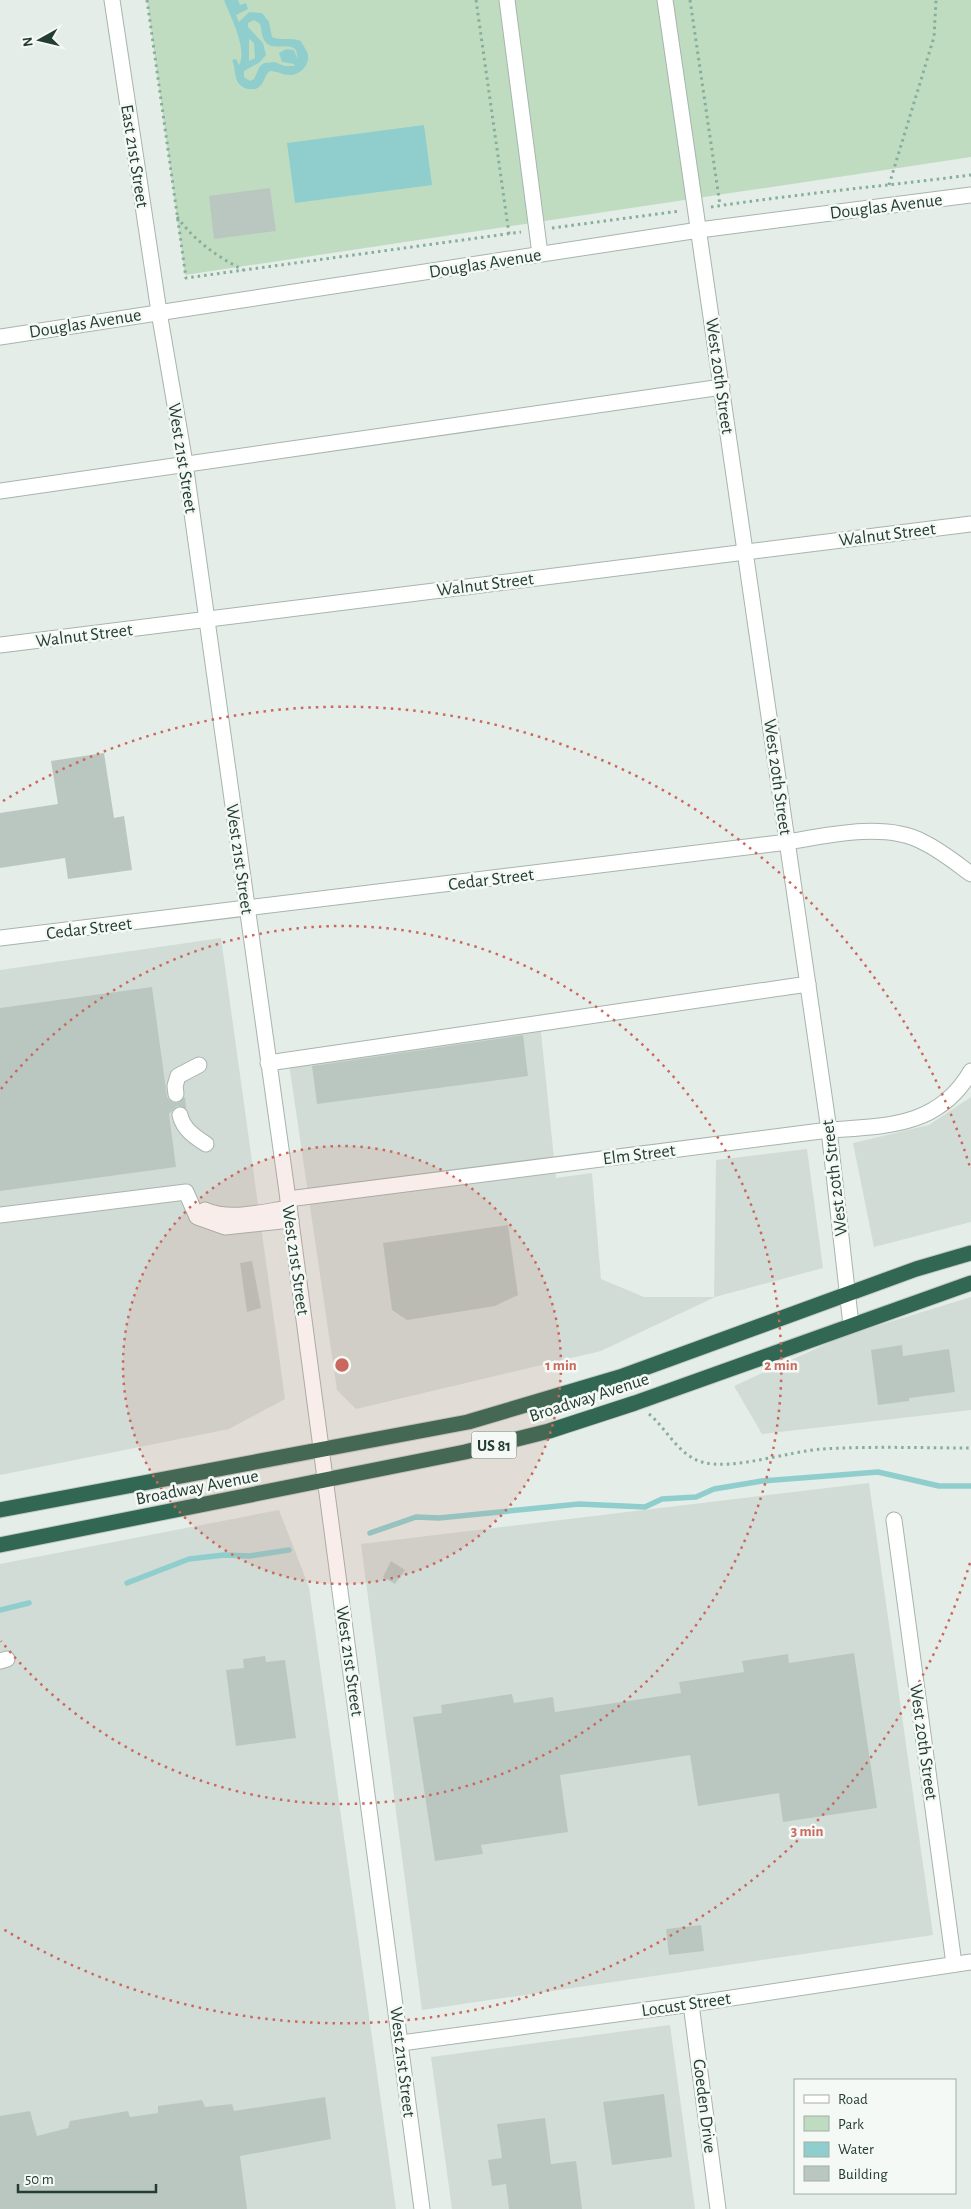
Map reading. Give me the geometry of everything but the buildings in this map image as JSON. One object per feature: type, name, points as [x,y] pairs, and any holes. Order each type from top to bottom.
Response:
[{"type":"highway","name":"Broadway Avenue","points":[[0,1510],[468,1422],[620,1377],[916,1269],[971,1253]]},
{"type":"highway","name":"Broadway Avenue","points":[[0,1545],[465,1452],[539,1434],[635,1403],[971,1282]]},
{"type":"street","name":"East 21st Street","points":[[112,0],[159,312]]},
{"type":"street","points":[[507,0],[540,254]]},
{"type":"street","name":"West 20th Street","points":[[665,0],[829,1130],[851,1325]]},
{"type":"street","name":"Douglas Avenue","points":[[0,337],[699,230],[971,195]]},
{"type":"street","name":"West 21st Street","points":[[159,312],[184,464],[289,1209],[422,2209]]},
{"type":"street","points":[[0,491],[722,387]]},
{"type":"street","name":"Walnut Street","points":[[0,645],[971,524]]},
{"type":"street","name":"Cedar Street","points":[[0,938],[247,910],[788,842],[835,834],[879,832],[904,834],[924,842],[971,874]]},
{"type":"street","points":[[268,1063],[808,984]]},
{"type":"street","points":[[176,1094],[175,1086],[178,1076],[199,1065]]},
{"type":"street","name":"Elm Street","points":[[0,1215],[186,1192],[192,1205],[217,1215],[249,1214],[829,1130],[907,1122],[942,1104],[952,1096],[971,1071]]},
{"type":"street","points":[[180,1115],[184,1126],[196,1138],[206,1144]]},
{"type":"street","name":"West 20th Street","points":[[894,1520],[954,1964]]},
{"type":"street","name":"Locust Street","points":[[401,2043],[691,2004],[971,1962]]},
{"type":"street","name":"Goeden Drive","points":[[691,2004],[718,2209]]},
{"type":"path","points":[[147,0],[186,278]]},
{"type":"path","points":[[476,0],[509,234]]},
{"type":"path","points":[[690,0],[720,205]]},
{"type":"path","points":[[936,0],[934,37],[889,185],[971,175]]},
{"type":"path","points":[[177,217],[207,250],[244,270]]},
{"type":"path","points":[[635,1403],[662,1425],[685,1453],[702,1462],[724,1464],[821,1449],[971,1448]]},
{"type":"shaded area","points":[[221,938],[285,1399],[229,1429],[0,1475],[0,970]]},
{"type":"shaded area","points":[[540,1023],[556,1178],[592,1173],[601,1279],[644,1297],[714,1297],[716,1160],[807,1149],[823,1268],[715,1297],[601,1351],[356,1409],[337,1390],[288,1057]]},
{"type":"shaded area","points":[[971,1097],[971,1222],[874,1247],[853,1143],[929,1125]]},
{"type":"shaded area","points":[[971,1297],[971,1410],[762,1434],[734,1386],[844,1336]]},
{"type":"shaded area","points":[[869,1483],[933,1935],[422,2010],[361,1544]]},
{"type":"shaded area","points":[[279,1510],[309,1587],[396,2209],[0,2209],[0,1564]]},
{"type":"shaded area","points":[[670,2025],[695,2209],[452,2209],[431,2057]]},
{"type":"green space","points":[[147,0],[971,0],[971,157],[185,275]]},
{"type":"water","points":[[224,0],[238,0],[240,5],[246,3],[248,9],[236,15],[239,22],[249,12],[262,13],[269,22],[272,37],[301,41],[308,54],[308,60],[300,72],[287,75],[270,71],[258,88],[254,89],[248,89],[239,84],[232,60],[236,59],[239,65],[241,58],[240,42]],"holes":[[[254,20],[260,24],[263,38],[267,44],[275,47],[288,46],[296,50],[298,60],[294,50],[286,49],[279,53],[282,62],[294,64],[294,66],[284,66],[275,62],[264,63],[260,66],[254,79],[250,81],[244,77],[244,71],[260,62],[266,55],[263,43],[248,27],[248,23]],[[249,39],[254,43],[255,58],[249,61]]]},
{"type":"water","points":[[424,125],[432,185],[295,203],[287,143]]},
{"type":"waterway","points":[[370,1533],[416,1517],[439,1518],[579,1504],[645,1507],[662,1499],[696,1497],[714,1489],[762,1481],[878,1472],[939,1486],[971,1486]]},
{"type":"waterway","points":[[127,1583],[189,1559],[224,1555],[249,1556],[289,1550]]},
{"type":"waterway","points":[[0,1610],[29,1603]]}]
